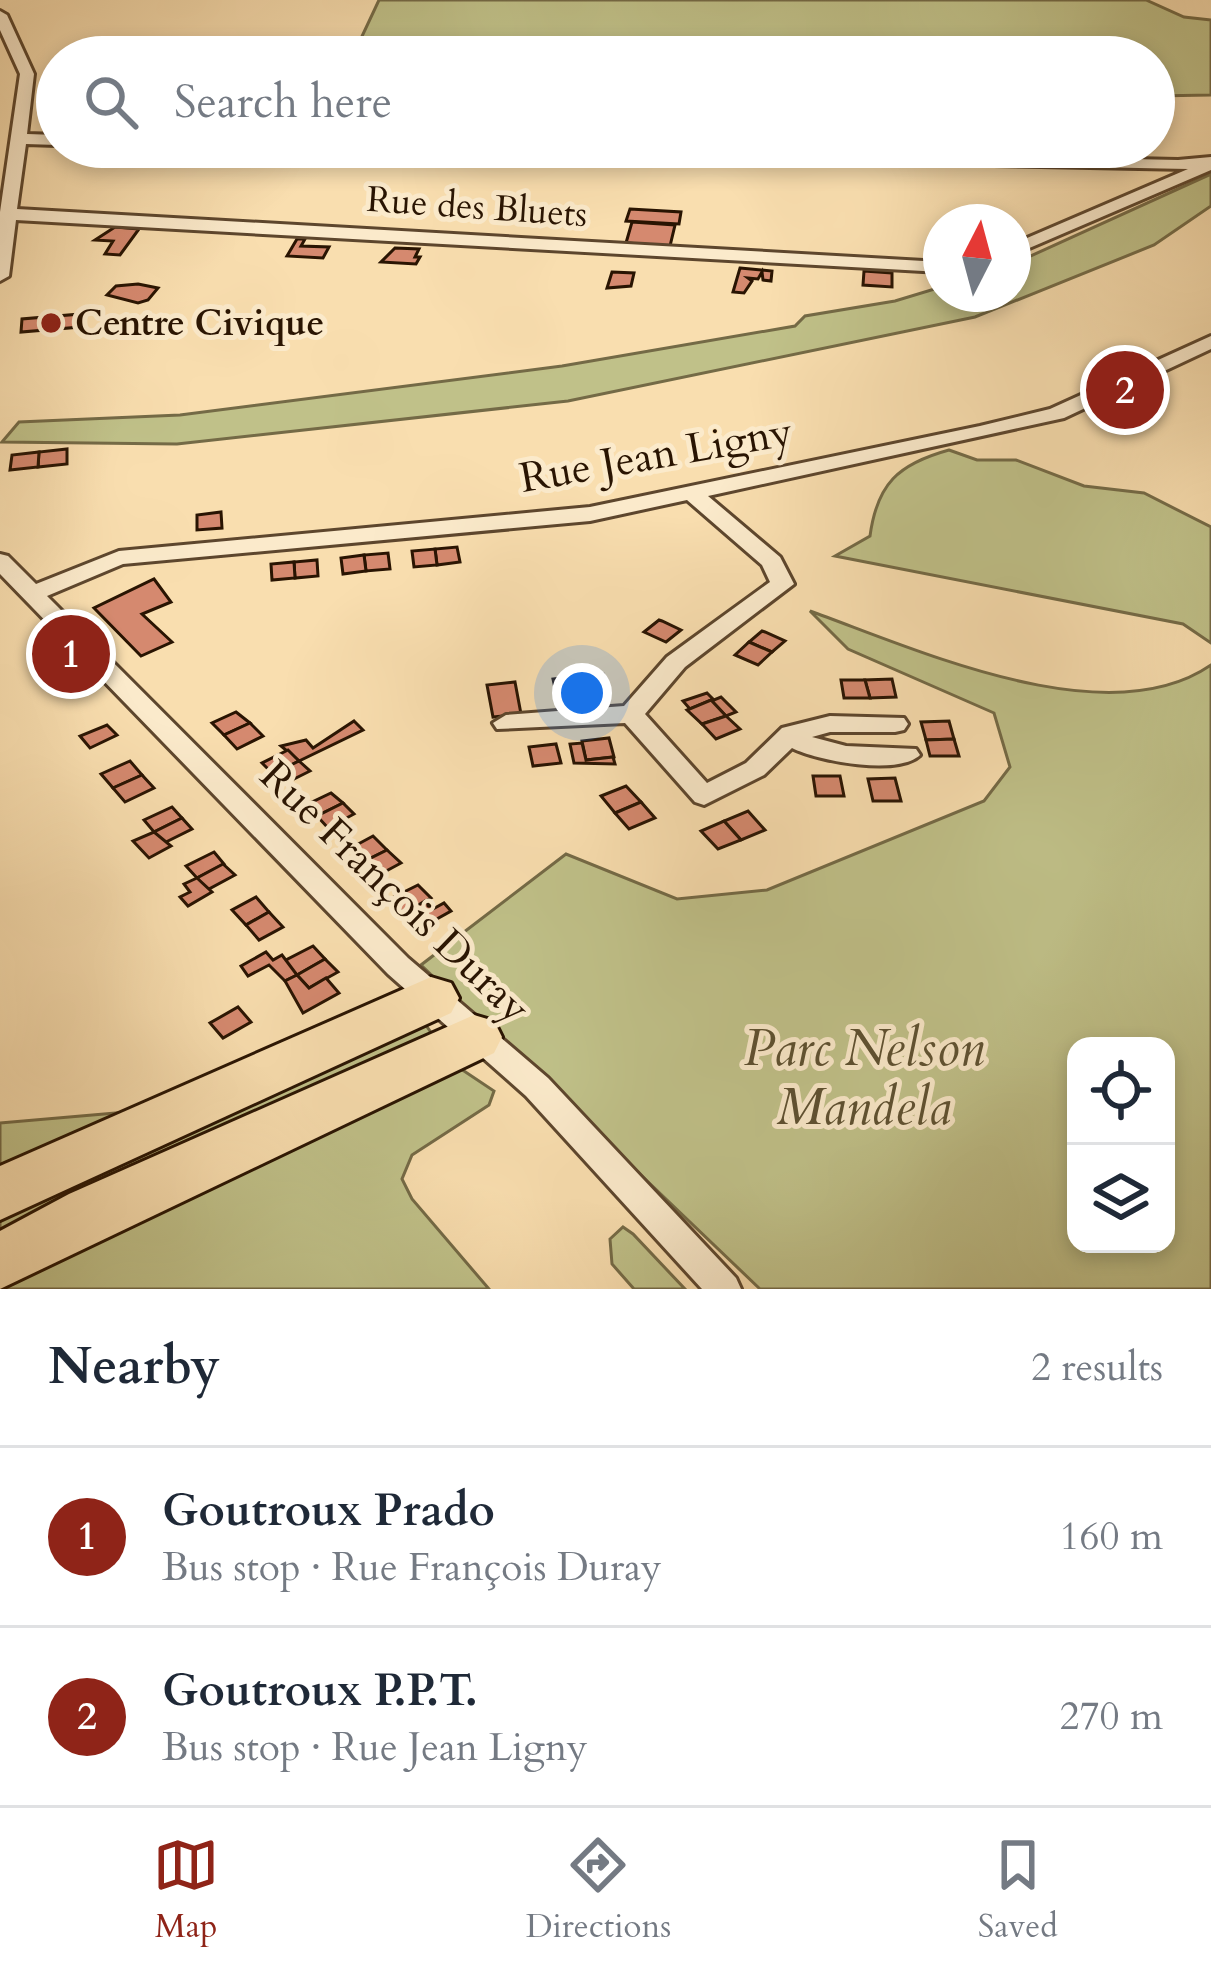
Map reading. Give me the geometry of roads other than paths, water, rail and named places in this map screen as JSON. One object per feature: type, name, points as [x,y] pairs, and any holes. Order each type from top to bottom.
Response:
[{"type":"highway","points":[[0,1194],[453,1017]]},
{"type":"highway","points":[[0,1263],[453,1017]]},
{"type":"street","points":[[0,15],[27,74],[0,276]]},
{"type":"street","points":[[19,139],[36,139]]},
{"type":"street","points":[[1175,162],[1211,163]]},
{"type":"street","points":[[1031,242],[1211,163]]},
{"type":"street","name":"Rue des Bluets","points":[[6,208],[923,266]]},
{"type":"street","name":"Rue Jean Ligny","points":[[31,594],[119,558],[590,514],[1057,414],[1211,342]]},
{"type":"street","points":[[506,723],[631,714],[676,662],[782,584],[772,562],[692,492]]},
{"type":"street","name":"Rue François Duray","points":[[3,569],[453,1017],[537,1087],[724,1289]]},
{"type":"street","points":[[631,714],[704,796],[755,769],[791,734],[830,724],[895,724]]},
{"type":"street","points":[[791,734],[802,745],[831,754],[907,755]]},
{"type":"place","name":"Centre Civique","points":[[51,323]]},
{"type":"place","name":"Goutroux P.P.T.","points":[[1125,390]]},
{"type":"place","name":"Goutroux Prado","points":[[71,654]]},
{"type":"park label","name":"Parc Nelson Mandela","points":[[864,1078]]}]
